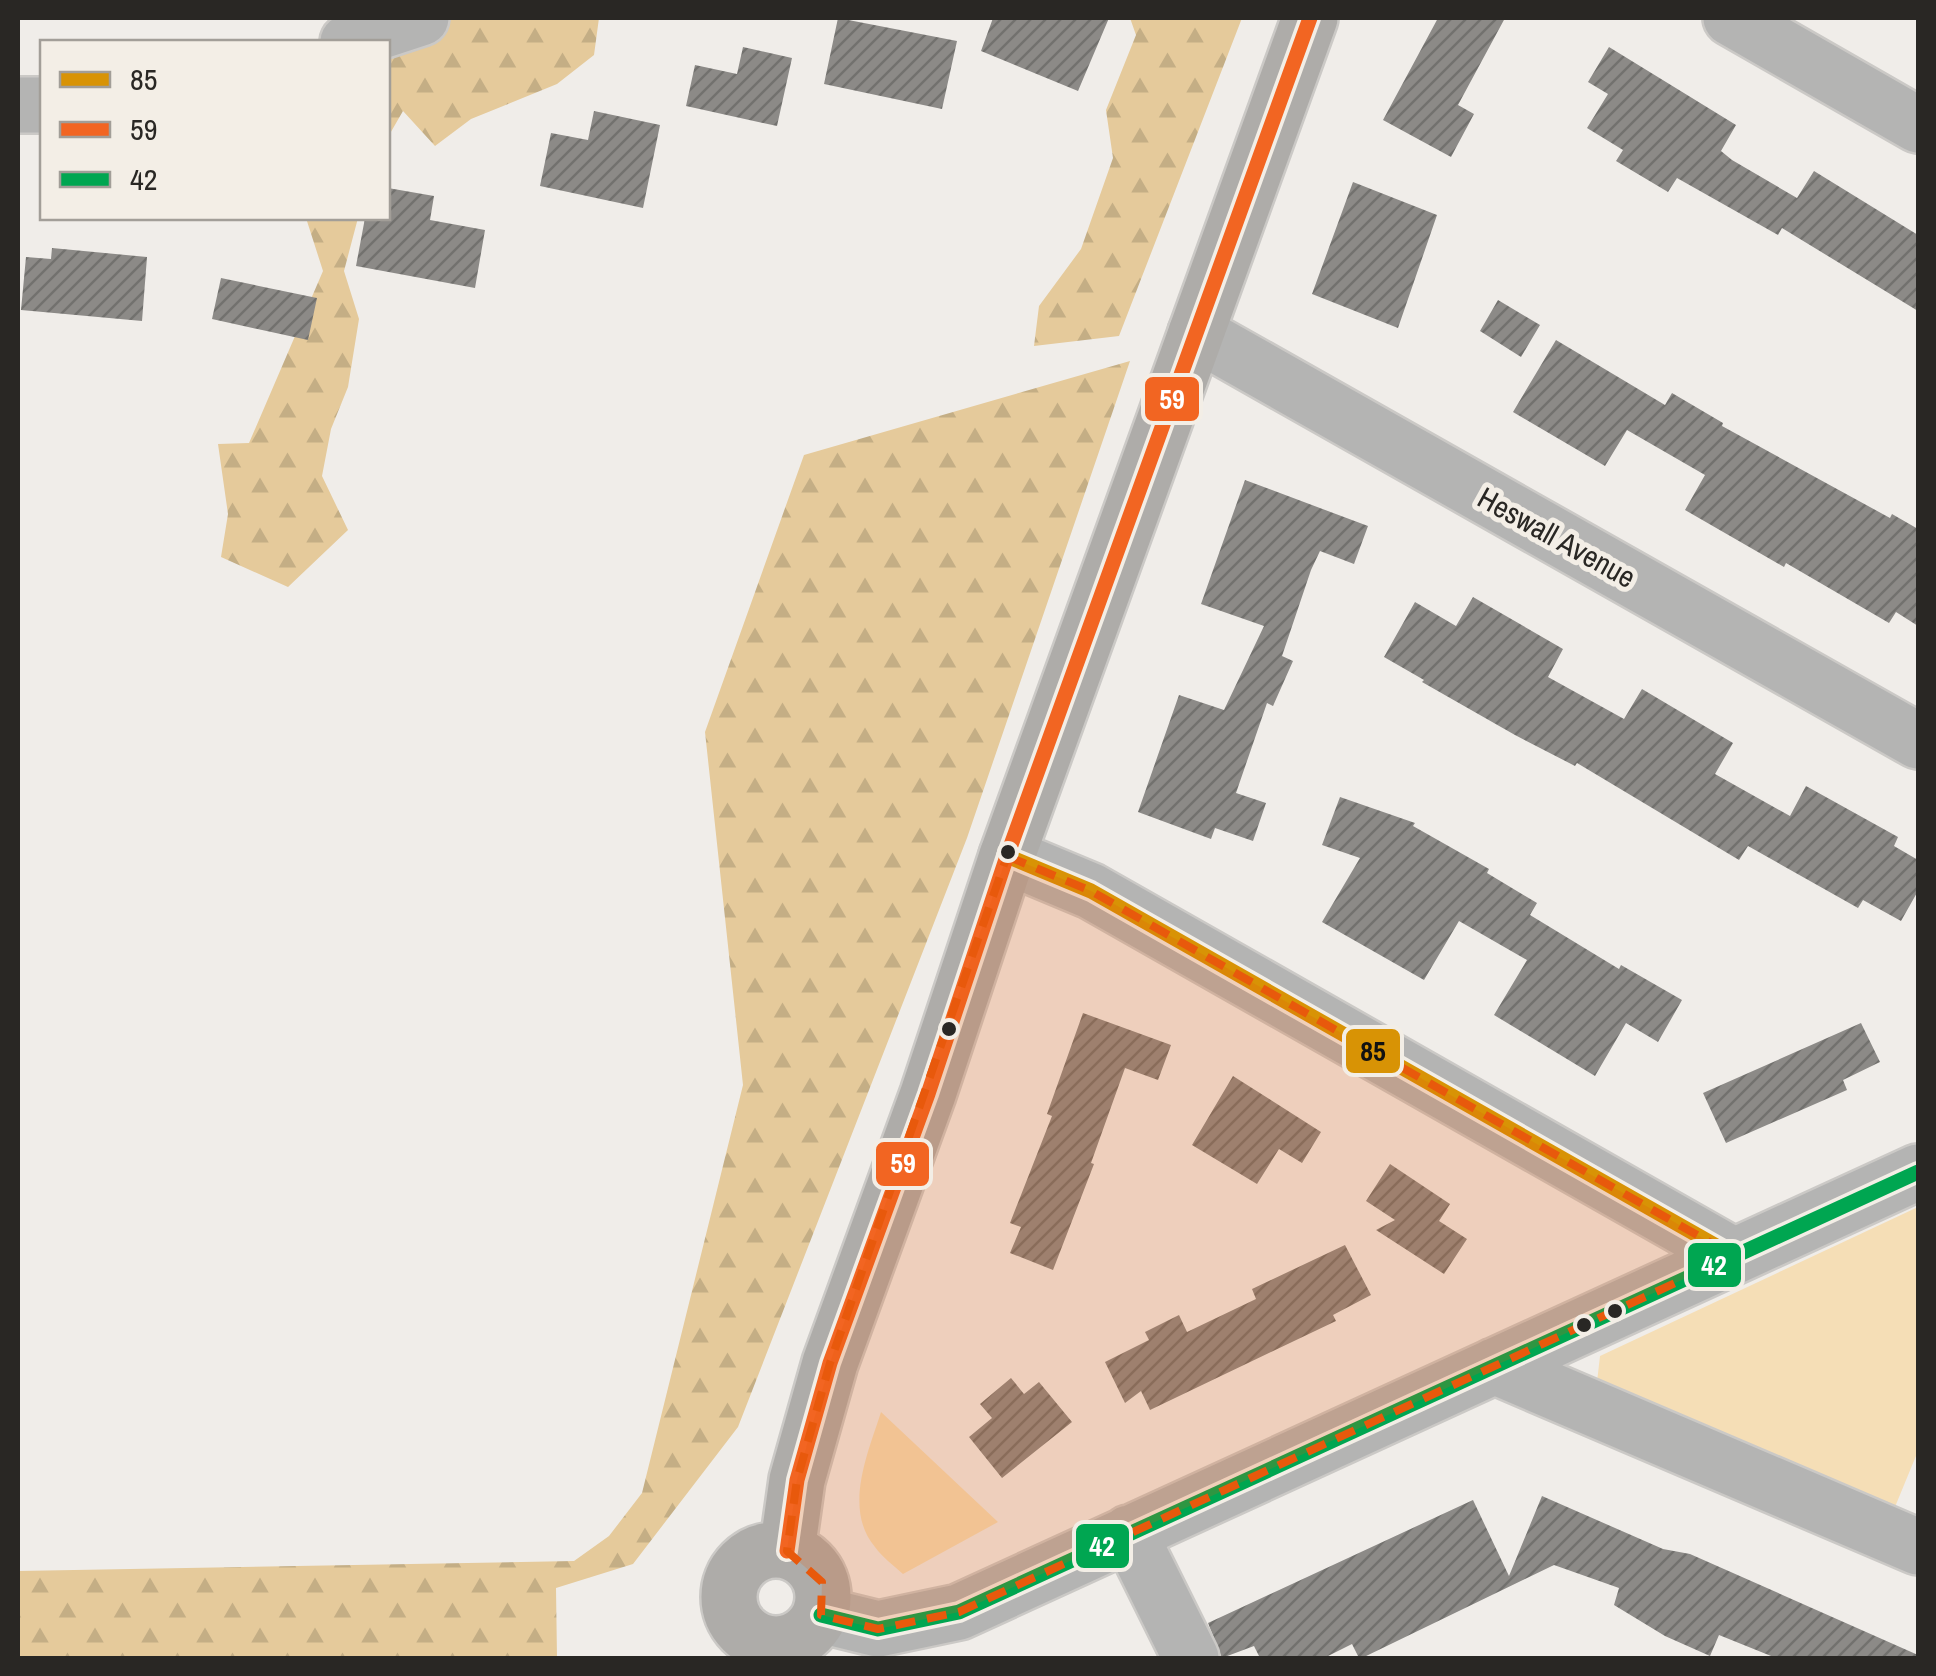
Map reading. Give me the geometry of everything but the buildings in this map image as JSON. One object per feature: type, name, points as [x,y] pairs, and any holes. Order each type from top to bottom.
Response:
[{"type":"main road","points":[[787,1551],[797,1480],[830,1363],[928,1094],[1007,856],[1310,18]]},
{"type":"main road","points":[[771,1550],[787,1551],[802,1557],[822,1582],[821,1615],[801,1638],[785,1644],[730,1646],[733,1577],[754,1556],[771,1550]]},
{"type":"street","points":[[354,40],[421,18]]},
{"type":"street","points":[[1731,18],[1918,125]]},
{"type":"street","name":"Heswall Avenue","points":[[1196,334],[1918,741]]},
{"type":"street","points":[[1007,856],[1091,892],[1734,1256]]},
{"type":"street","points":[[821,1615],[878,1628],[959,1612],[1918,1172]]},
{"type":"street","points":[[1494,1366],[1914,1531]]},
{"type":"street","points":[[1129,1534],[1190,1658]]},
{"type":"highlighted area","points":[[1007,856],[1091,891],[1734,1256],[959,1612],[878,1629],[821,1615],[822,1582],[787,1551],[797,1480],[830,1363]]},
{"type":"shaded area","points":[[1918,1207],[1918,1451],[1890,1519],[1597,1382],[1600,1356]]},
{"type":"shaded area","points":[[881,1412],[998,1522],[903,1574],[875,1547],[861,1516],[861,1481]]},
{"type":"green space","points":[[356,18],[599,18],[594,55],[557,84],[471,119],[435,146],[403,111],[390,134],[390,40]]},
{"type":"green space","points":[[1130,18],[1242,18],[1119,336],[1034,346],[1039,306],[1081,249],[1113,158],[1106,110],[1136,35]]},
{"type":"green space","points":[[307,220],[357,220],[344,271],[359,319],[348,387],[331,429],[322,476],[348,530],[288,587],[221,557],[228,514],[218,444],[249,443],[323,271]]},
{"type":"green space","points":[[1130,361],[967,838],[738,1427],[633,1564],[556,1588],[557,1658],[18,1658],[18,1571],[574,1561],[609,1536],[642,1493],[743,1085],[705,732],[804,455]]},
{"type":"transit line","name":"59","points":[[787,1551],[797,1480],[830,1363],[928,1094],[1007,856],[1310,18]]},
{"type":"transit line","name":"85","points":[[1007,856],[1091,891],[1734,1256]]},
{"type":"transit line","name":"42","points":[[821,1615],[878,1629],[959,1612],[1918,1172]]}]
